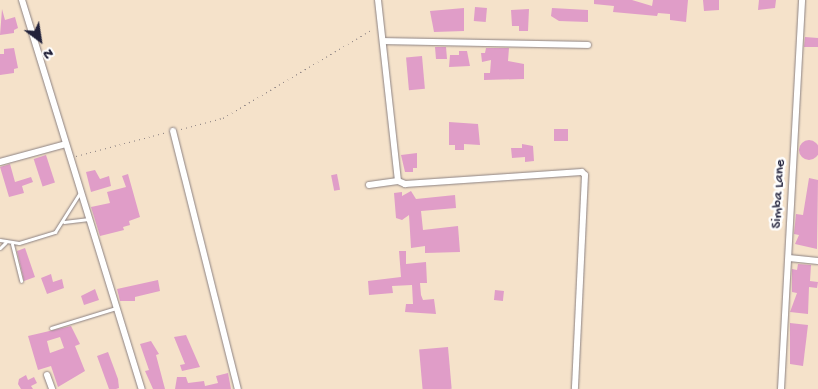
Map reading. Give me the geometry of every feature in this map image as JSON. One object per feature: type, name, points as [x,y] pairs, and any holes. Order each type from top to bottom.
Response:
[{"type":"street","points":[[22,0],[142,389]]},
{"type":"street","points":[[378,0],[398,181]]},
{"type":"street","name":"Simba Lane","points":[[781,389],[802,0]]},
{"type":"street","points":[[383,41],[588,45]]},
{"type":"street","points":[[173,131],[238,389]]},
{"type":"street","points":[[0,162],[66,144]]},
{"type":"street","points":[[369,185],[398,181],[405,184],[582,172],[585,175],[575,389]]},
{"type":"street","points":[[788,258],[818,261]]},
{"type":"street","points":[[47,375],[52,389]]},
{"type":"lane","points":[[0,240],[12,244],[48,236],[64,222],[81,191]]},
{"type":"lane","points":[[64,222],[90,219]]},
{"type":"lane","points":[[0,248],[7,242]]},
{"type":"lane","points":[[12,244],[21,281]]},
{"type":"lane","points":[[51,328],[117,307]]},
{"type":"path","points":[[71,157],[223,118],[380,25]]},
{"type":"building","points":[[594,0],[632,0],[652,6],[653,0],[688,0],[686,22],[670,20],[670,14],[658,13],[657,16],[613,12],[614,6],[594,4]]},
{"type":"building","points":[[703,0],[719,0],[719,10],[704,11]]},
{"type":"building","points":[[759,0],[776,0],[775,8],[758,10]]},
{"type":"building","points":[[475,7],[487,8],[486,22],[474,21]]},
{"type":"building","points":[[464,8],[464,31],[434,32],[430,11]]},
{"type":"building","points":[[552,8],[588,10],[588,22],[559,21],[551,16]]},
{"type":"building","points":[[2,9],[5,20],[15,17],[18,28],[14,30],[14,33],[0,35]]},
{"type":"building","points":[[529,9],[528,31],[519,31],[519,26],[512,26],[511,10]]},
{"type":"building","points":[[805,37],[818,38],[818,47],[804,47]]},
{"type":"building","points":[[435,47],[446,47],[447,59],[436,59]]},
{"type":"building","points":[[14,48],[18,68],[14,69],[14,73],[0,75],[0,54],[4,54],[4,49]]},
{"type":"building","points":[[486,48],[509,48],[508,61],[524,64],[524,79],[484,80],[484,73],[490,73],[491,60],[482,62],[481,53],[485,53]]},
{"type":"building","points":[[459,51],[467,51],[470,66],[449,67],[450,55],[459,55]]},
{"type":"building","points":[[422,56],[425,89],[409,90],[406,57]]},
{"type":"building","points":[[449,122],[478,124],[480,145],[464,144],[464,150],[455,150],[455,145],[449,145]]},
{"type":"building","points":[[554,129],[568,129],[568,141],[554,141]]},
{"type":"building","points":[[809,140],[816,143],[819,150],[816,157],[809,160],[802,157],[799,150],[802,143]]},
{"type":"building","points":[[522,144],[533,146],[534,161],[525,162],[525,157],[512,158],[511,148],[522,148]]},
{"type":"building","points":[[417,153],[417,168],[413,168],[413,172],[405,172],[401,155]]},
{"type":"building","points":[[46,155],[55,183],[43,187],[34,159]]},
{"type":"building","points":[[10,164],[15,182],[31,177],[33,182],[22,186],[24,193],[9,197],[0,167]]},
{"type":"building","points":[[95,170],[100,179],[109,176],[111,186],[91,192],[86,172]]},
{"type":"building","points":[[128,174],[140,217],[129,221],[130,225],[123,227],[124,230],[100,236],[91,207],[110,203],[107,192],[126,187],[122,176]]},
{"type":"building","points":[[337,174],[340,190],[334,191],[331,175]]},
{"type":"building","points":[[809,178],[818,180],[817,249],[795,244],[799,235],[794,234],[796,214],[803,215]]},
{"type":"building","points":[[411,191],[416,199],[455,195],[456,208],[421,211],[423,230],[458,226],[460,252],[425,253],[425,246],[411,248],[409,215],[402,220],[396,218],[394,193],[402,192],[402,196]]},
{"type":"building","points":[[25,248],[35,277],[24,281],[17,251]]},
{"type":"building","points":[[399,251],[406,251],[406,264],[426,262],[427,283],[420,283],[421,295],[423,300],[434,299],[436,314],[405,312],[406,304],[413,304],[412,285],[392,286],[393,293],[369,295],[368,281],[401,277]]},
{"type":"building","points":[[798,264],[811,265],[810,281],[818,282],[817,288],[809,287],[808,314],[790,312],[797,293],[792,292],[792,269],[797,270]]},
{"type":"building","points":[[51,274],[53,282],[62,279],[64,288],[47,294],[41,278]]},
{"type":"building","points":[[158,280],[160,291],[135,297],[135,301],[120,301],[117,289]]},
{"type":"building","points":[[95,289],[99,300],[84,305],[81,296]]},
{"type":"building","points":[[495,290],[504,291],[503,301],[494,300]]},
{"type":"building","points":[[790,323],[808,325],[803,366],[790,364]]},
{"type":"building","points":[[71,326],[80,344],[75,346],[85,371],[58,387],[51,366],[38,370],[28,336]],"holes":[[[60,337],[64,348],[50,353],[47,341]]]},
{"type":"building","points":[[186,335],[200,367],[182,371],[180,365],[185,364],[174,337]]},
{"type":"building","points":[[151,341],[159,354],[156,355],[165,389],[153,389],[145,371],[149,370],[140,344]]},
{"type":"building","points":[[448,347],[452,389],[423,389],[419,350]]},
{"type":"building","points":[[108,352],[118,379],[119,388],[116,389],[109,389],[97,356]]},
{"type":"building","points":[[228,373],[231,389],[175,389],[177,377],[186,377],[188,383],[204,381],[205,386],[218,383],[216,376]]},
{"type":"building","points":[[26,375],[28,380],[34,377],[37,383],[31,386],[33,389],[21,389],[18,384],[19,379]]}]
